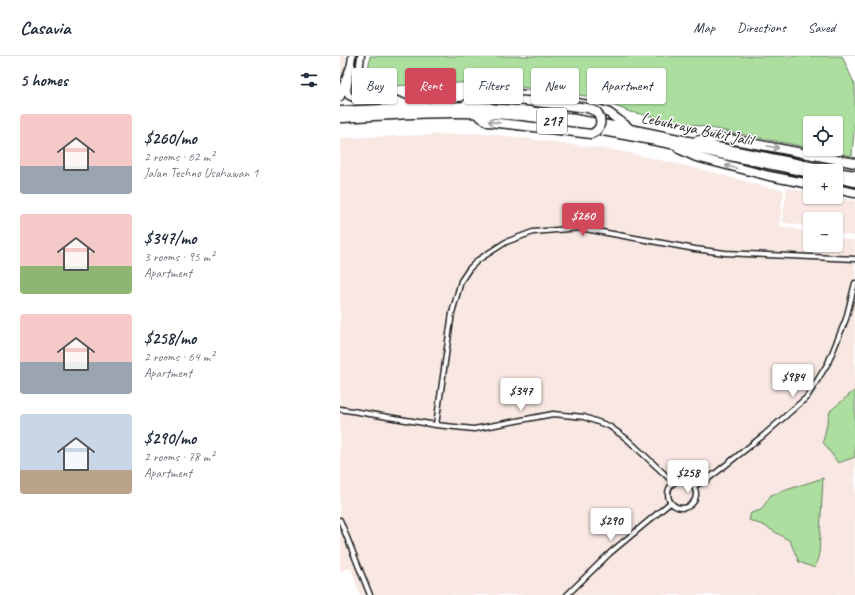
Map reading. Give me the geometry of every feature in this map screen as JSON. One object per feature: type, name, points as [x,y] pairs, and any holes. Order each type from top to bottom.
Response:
[{"type":"highway","points":[[340,96],[351,67]]},
{"type":"highway","points":[[523,95],[582,104],[609,113],[630,129]]},
{"type":"highway","points":[[397,101],[412,107]]},
{"type":"highway","points":[[474,113],[488,122],[591,134],[599,129],[601,120],[597,112],[588,108],[523,101]]},
{"type":"highway","points":[[462,106],[467,104]]},
{"type":"highway","name":"Lebuhraya Bukit Jalil","points":[[340,111],[462,106],[525,110],[630,129],[803,165]]},
{"type":"highway","name":"Lebuhraya Bukit Jalil","points":[[340,118],[426,113],[496,114],[546,120],[803,172]]},
{"type":"highway","points":[[693,142],[709,138],[724,138],[854,162]]},
{"type":"highway","points":[[668,144],[696,158],[803,183]]},
{"type":"highway","name":"Lebuhraya Bukit Jalil","points":[[843,173],[855,175]]},
{"type":"highway","points":[[843,179],[855,182]]},
{"type":"highway","points":[[843,191],[854,192]]},
{"type":"street","points":[[352,56],[347,90],[352,97]]},
{"type":"street","points":[[359,68],[360,56]]},
{"type":"street","points":[[436,425],[452,313],[461,281],[469,269],[478,260],[506,242],[532,232],[580,228],[725,253],[855,259]]},
{"type":"street","points":[[694,486],[708,479],[764,435],[807,397],[828,363],[846,319],[855,283]]},
{"type":"street","points":[[340,409],[436,425],[474,429],[553,414],[584,417],[609,426],[627,439],[673,482]]},
{"type":"street","points":[[682,480],[691,483],[694,486],[696,496],[692,504],[684,509],[670,503],[667,494],[673,482],[682,480]]},
{"type":"street","points":[[566,595],[610,553],[670,503]]},
{"type":"street","points":[[340,520],[370,595]]},
{"type":"shaded area","points":[[340,56],[346,56],[344,76],[340,80]]},
{"type":"shaded area","points":[[485,133],[620,151],[784,190],[779,226],[803,231],[803,252],[843,252],[843,238],[855,241],[855,595],[360,595],[351,568],[340,571],[340,138]]},
{"type":"shaded area","points":[[787,188],[803,191],[803,204],[843,204],[843,199],[855,201],[855,236],[843,234],[843,212],[803,212],[803,226],[782,222]]},
{"type":"green space","points":[[370,56],[842,56],[855,85],[855,119],[852,156],[843,154],[843,116],[803,116],[803,147],[630,112],[610,104],[666,104],[666,68],[587,68],[587,96],[579,95],[579,68],[531,68],[531,89],[523,87],[523,68],[464,68],[464,83],[456,83],[456,68],[405,68],[405,85],[397,86],[397,68],[368,68]]},
{"type":"green space","points":[[855,390],[855,457],[838,463],[823,442],[830,411]]},
{"type":"green space","points":[[823,478],[819,554],[815,568],[799,562],[790,541],[765,526],[749,520],[751,513],[761,510],[771,495]]}]
